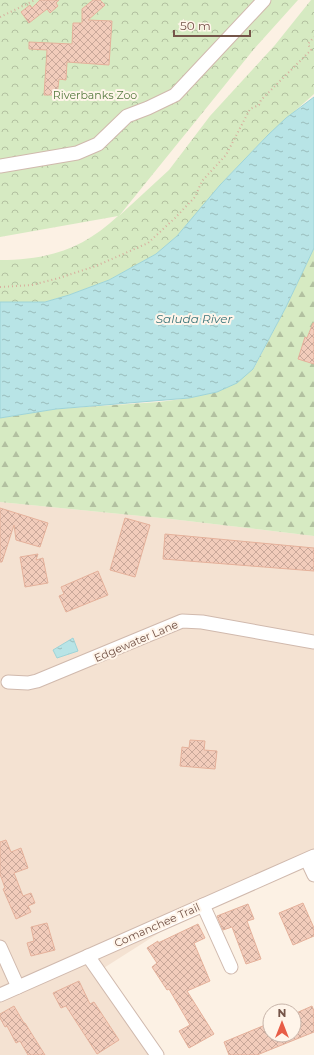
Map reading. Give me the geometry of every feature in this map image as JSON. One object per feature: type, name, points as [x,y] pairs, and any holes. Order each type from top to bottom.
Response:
[{"type":"street","points":[[0,166],[77,153],[98,144],[127,116],[160,103],[175,94],[264,0]]},
{"type":"street","name":"Edgewater Lane","points":[[8,682],[28,683],[37,681],[182,622],[202,622],[314,642]]},
{"type":"street","points":[[310,858],[314,875]]},
{"type":"street","name":"Comanchee Trail","points":[[0,995],[310,858]]},
{"type":"street","points":[[203,905],[231,968]]},
{"type":"street","points":[[0,946],[18,987]]},
{"type":"street","points":[[88,956],[157,1055]]},
{"type":"path","points":[[0,16],[35,0]]},
{"type":"path","points":[[44,0],[47,5]]},
{"type":"path","points":[[0,287],[32,285],[59,278],[96,266],[148,242],[196,197],[202,181],[226,155],[250,109],[259,105],[260,100],[310,50],[308,44],[314,37]]},
{"type":"shaded area","points":[[0,502],[171,519],[314,536],[314,856],[203,905],[99,971],[157,1055],[0,1055]]},
{"type":"green space","name":"Riverbanks Zoo","points":[[0,0],[298,0],[254,49],[119,216],[169,170],[210,116],[275,45],[311,0],[314,0],[314,94],[268,135],[220,185],[177,236],[156,254],[109,280],[69,295],[45,302],[0,302],[0,260],[34,258],[64,250],[92,237],[118,216],[0,237]]},
{"type":"green space","points":[[314,248],[314,536],[171,519],[0,502],[0,418],[56,409],[159,402],[217,392],[254,368],[286,307]]},
{"type":"water","name":"Saluda River","points":[[314,97],[314,248],[286,307],[253,369],[237,383],[217,392],[189,398],[56,409],[0,418],[0,302],[45,302],[69,295],[109,280],[156,254],[177,236],[220,185],[268,135],[286,118]]},
{"type":"water","points":[[73,638],[78,651],[57,658],[53,650]]},
{"type":"building","points":[[40,0],[59,0],[56,3],[58,6],[50,13],[47,9],[29,23],[21,12],[30,5],[32,8]]},
{"type":"building","points":[[93,0],[100,0],[105,5],[88,20],[112,21],[109,65],[67,62],[66,80],[59,79],[57,95],[44,95],[47,50],[29,49],[29,42],[72,44],[73,23],[82,23],[82,9]]},
{"type":"building","points":[[313,323],[314,364],[298,359],[305,337],[307,338]]},
{"type":"building","points":[[0,508],[48,523],[40,547],[16,540],[14,525],[2,562],[0,562]]},
{"type":"building","points":[[125,518],[150,525],[135,577],[110,570]]},
{"type":"building","points":[[165,534],[314,548],[314,571],[163,559]]},
{"type":"building","points":[[38,554],[36,560],[43,558],[48,583],[25,587],[20,557]]},
{"type":"building","points":[[98,571],[108,595],[66,612],[59,596],[64,594],[61,587]]},
{"type":"building","points":[[190,740],[205,741],[204,750],[217,751],[215,769],[180,766],[182,747],[189,748]]},
{"type":"building","points":[[6,840],[11,852],[21,848],[28,868],[14,873],[23,896],[31,893],[35,903],[28,906],[31,912],[16,919],[3,889],[5,888],[0,874],[0,842]]},
{"type":"building","points":[[303,903],[314,928],[314,936],[293,945],[279,913]]},
{"type":"building","points":[[248,904],[254,919],[247,921],[261,959],[246,964],[232,927],[223,930],[217,916]]},
{"type":"building","points":[[47,923],[55,950],[31,956],[27,943],[34,941],[31,927]]},
{"type":"building","points":[[198,924],[205,938],[194,943],[210,981],[187,991],[214,1034],[189,1048],[179,1031],[190,1025],[169,989],[167,990],[152,967],[157,963],[147,948],[158,941],[158,943]]},
{"type":"building","points":[[79,981],[90,1004],[94,1002],[119,1040],[97,1054],[66,1006],[61,1008],[53,993]]},
{"type":"building","points":[[14,1006],[45,1055],[28,1055],[20,1041],[16,1043],[7,1026],[5,1027],[0,1018],[0,1014]]},
{"type":"building","points":[[312,1006],[314,1011],[314,1032],[302,1037],[302,1010]]},
{"type":"building","points":[[262,1026],[262,1043],[287,1043],[257,1055],[229,1055],[224,1042]]}]
